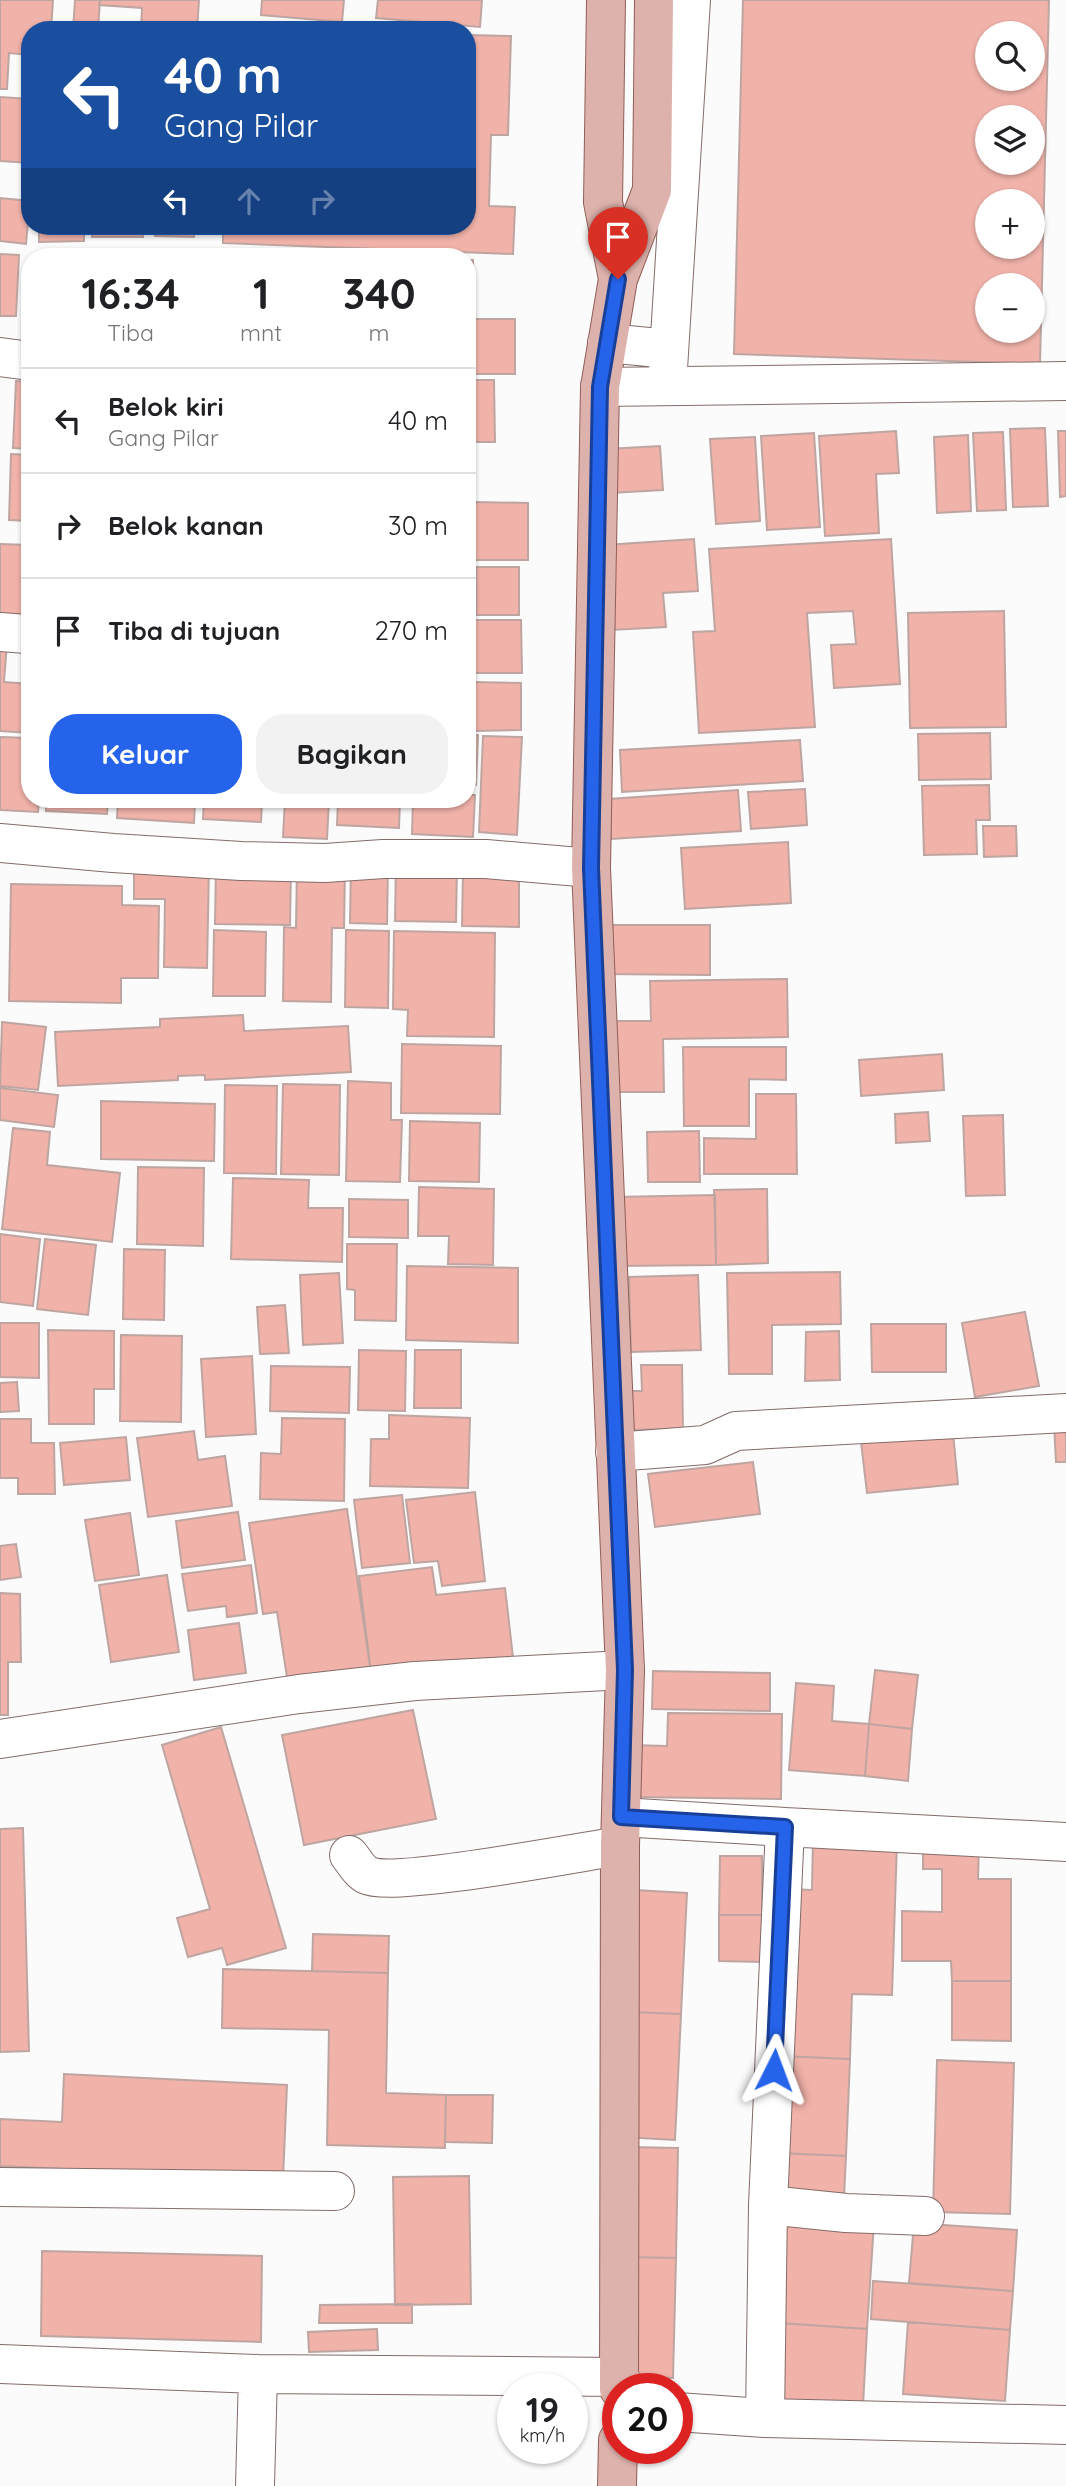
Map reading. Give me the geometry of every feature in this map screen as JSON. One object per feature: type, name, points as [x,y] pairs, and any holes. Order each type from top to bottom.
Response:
[{"type":"main road","points":[[606,0],[603,202],[618,279]]},
{"type":"main road","points":[[620,2373],[621,1832],[625,1670],[591,868],[600,387],[618,279],[652,190],[654,0]]},
{"type":"main road","points":[[617,2464],[617,2486]]},
{"type":"street","points":[[668,367],[691,0]]},
{"type":"street","points":[[607,343],[668,367]]},
{"type":"street","points":[[0,357],[21,359]]},
{"type":"street","points":[[600,387],[668,367],[1066,381]]},
{"type":"street","points":[[0,843],[242,861],[325,863],[383,859],[486,859],[591,868]]},
{"type":"street","points":[[615,1452],[705,1445],[736,1431],[1066,1413]]},
{"type":"street","points":[[0,1739],[299,1694],[415,1681],[625,1670]]},
{"type":"street","points":[[765,2418],[768,2206],[785,1827]]},
{"type":"street","points":[[349,1855],[367,1875],[387,1879],[425,1876],[621,1832],[785,1827],[1066,1842]]},
{"type":"street","points":[[0,2187],[335,2191]]},
{"type":"street","points":[[768,2206],[925,2216]]},
{"type":"street","points":[[0,2364],[602,2383]]},
{"type":"street","points":[[255,2486],[258,2374]]},
{"type":"street","points":[[693,2413],[765,2418],[1066,2425]]},
{"type":"building","points":[[0,0],[53,0],[52,21],[21,21],[21,54],[9,53],[7,89],[0,89]]},
{"type":"building","points":[[75,0],[100,0],[99,21],[74,21]]},
{"type":"building","points":[[100,0],[199,0],[198,21],[141,21],[142,8],[99,5]]},
{"type":"building","points":[[262,0],[344,0],[342,21],[261,15]]},
{"type":"building","points":[[378,0],[482,0],[480,27],[476,27],[476,21],[376,18]]},
{"type":"building","points":[[743,0],[1049,0],[1045,162],[1045,105],[975,105],[975,175],[1045,175],[1044,189],[975,189],[975,259],[1043,259],[1042,273],[975,273],[975,343],[1041,343],[1040,364],[734,354]]},
{"type":"building","points":[[476,35],[511,36],[508,135],[491,135],[489,206],[515,207],[513,254],[476,253],[476,248],[355,248],[223,243],[223,235],[476,235]]},
{"type":"building","points":[[0,97],[21,98],[21,162],[0,161]]},
{"type":"building","points":[[0,198],[21,200],[21,235],[27,235],[26,244],[0,241]]},
{"type":"building","points":[[39,235],[84,235],[84,241],[39,242]]},
{"type":"building","points":[[92,235],[143,235],[143,237]]},
{"type":"building","points":[[194,235],[194,237],[155,236]]},
{"type":"building","points":[[0,254],[19,255],[16,316],[0,316]]},
{"type":"building","points":[[476,319],[515,319],[515,374],[476,374]]},
{"type":"building","points":[[476,380],[494,380],[495,442],[476,442]]},
{"type":"building","points":[[16,381],[21,381],[21,448],[13,448]]},
{"type":"building","points":[[1045,428],[1048,506],[1013,507],[1010,429]]},
{"type":"building","points":[[896,431],[899,473],[876,474],[879,533],[825,536],[819,436]]},
{"type":"building","points":[[1058,431],[1066,431],[1066,496],[1060,497]]},
{"type":"building","points":[[1003,432],[1006,510],[977,511],[973,433]]},
{"type":"building","points":[[814,433],[820,527],[767,530],[761,436]]},
{"type":"building","points":[[968,435],[971,511],[937,513],[934,437]]},
{"type":"building","points":[[755,437],[760,521],[716,524],[710,439]]},
{"type":"building","points":[[660,446],[663,490],[610,493],[607,449]]},
{"type":"building","points":[[11,454],[21,455],[21,521],[9,520]]},
{"type":"building","points":[[476,502],[528,503],[528,560],[476,560]]},
{"type":"building","points":[[694,539],[698,591],[663,593],[666,627],[611,630],[605,545]]},
{"type":"building","points":[[891,539],[900,684],[834,688],[831,645],[856,644],[853,611],[807,613],[815,727],[699,733],[693,632],[715,631],[709,549]]},
{"type":"building","points":[[0,544],[21,545],[21,615],[0,614]]},
{"type":"building","points":[[476,567],[519,567],[519,615],[476,615]]},
{"type":"building","points":[[1004,611],[1006,727],[910,728],[908,613]]},
{"type":"building","points":[[476,620],[521,620],[522,673],[476,673]]},
{"type":"building","points":[[0,642],[7,643],[4,682],[21,683],[21,732],[0,731]]},
{"type":"building","points":[[476,682],[521,683],[521,730],[476,731]]},
{"type":"building","points":[[990,733],[991,779],[919,780],[918,734]]},
{"type":"building","points":[[476,735],[478,735],[476,785]]},
{"type":"building","points":[[483,736],[522,737],[517,835],[479,832]]},
{"type":"building","points":[[0,737],[21,738],[21,808],[38,808],[38,812],[0,810]]},
{"type":"building","points":[[800,740],[803,781],[622,792],[620,750]]},
{"type":"building","points":[[989,785],[990,820],[976,820],[977,854],[924,855],[922,786]]},
{"type":"building","points":[[805,789],[807,825],[751,829],[748,792]]},
{"type":"building","points":[[738,790],[741,831],[611,839],[609,799]]},
{"type":"building","points":[[46,808],[107,808],[107,814],[46,811]]},
{"type":"building","points":[[118,808],[195,808],[194,823],[117,818]]},
{"type":"building","points":[[204,808],[262,808],[261,822],[203,819]]},
{"type":"building","points":[[285,808],[329,808],[327,839],[283,837]]},
{"type":"building","points":[[338,808],[400,808],[399,828],[337,825]]},
{"type":"building","points":[[413,808],[474,808],[473,837],[412,834]]},
{"type":"building","points":[[983,826],[1016,826],[1017,856],[984,857]]},
{"type":"building","points":[[788,842],[791,903],[685,909],[681,848]]},
{"type":"building","points":[[134,864],[209,866],[207,968],[164,967],[165,899],[134,899]]},
{"type":"building","points":[[396,865],[457,866],[456,922],[395,921]]},
{"type":"building","points":[[216,866],[291,867],[290,925],[215,924]]},
{"type":"building","points":[[297,866],[345,868],[344,928],[332,928],[331,1002],[283,1001],[284,927],[296,928]]},
{"type":"building","points":[[351,866],[388,866],[387,924],[350,923]]},
{"type":"building","points":[[463,872],[519,874],[519,927],[462,926]]},
{"type":"building","points":[[11,884],[122,886],[122,905],[159,906],[158,978],[121,978],[121,1003],[9,1001]]},
{"type":"building","points":[[598,925],[710,925],[710,975],[599,974]]},
{"type":"building","points":[[214,930],[266,932],[265,996],[213,996]]},
{"type":"building","points":[[346,930],[389,931],[388,1008],[345,1007]]},
{"type":"building","points":[[394,931],[495,933],[494,1037],[407,1036],[408,1010],[393,1009]]},
{"type":"building","points":[[787,979],[788,1037],[663,1039],[664,1092],[607,1092],[606,1021],[651,1021],[650,981]]},
{"type":"building","points":[[243,1015],[244,1031],[348,1026],[351,1072],[205,1080],[205,1075],[178,1076],[178,1080],[58,1086],[55,1032],[160,1027],[160,1019]]},
{"type":"building","points":[[2,1022],[46,1027],[38,1090],[0,1086]]},
{"type":"building","points":[[402,1044],[501,1046],[500,1114],[401,1113]]},
{"type":"building","points":[[683,1047],[786,1047],[786,1080],[749,1079],[749,1126],[684,1126]]},
{"type":"building","points":[[942,1054],[944,1090],[861,1096],[859,1060]]},
{"type":"building","points":[[348,1081],[391,1083],[391,1120],[402,1120],[400,1182],[346,1181]]},
{"type":"building","points":[[283,1084],[340,1085],[339,1175],[281,1174]]},
{"type":"building","points":[[225,1085],[277,1086],[276,1174],[224,1173]]},
{"type":"building","points":[[0,1088],[58,1095],[54,1127],[0,1120]]},
{"type":"building","points":[[756,1094],[796,1094],[797,1174],[704,1174],[704,1138],[756,1139]]},
{"type":"building","points":[[101,1101],[215,1104],[214,1161],[101,1159]]},
{"type":"building","points":[[928,1112],[930,1141],[896,1143],[895,1114]]},
{"type":"building","points":[[1003,1115],[1005,1195],[966,1196],[963,1116]]},
{"type":"building","points":[[410,1121],[480,1123],[479,1182],[409,1181]]},
{"type":"building","points":[[13,1128],[50,1132],[47,1165],[120,1173],[112,1242],[2,1229]]},
{"type":"building","points":[[699,1131],[700,1182],[648,1182],[647,1132]]},
{"type":"building","points":[[138,1167],[204,1168],[203,1246],[137,1244]]},
{"type":"building","points":[[233,1178],[309,1180],[308,1208],[343,1208],[342,1262],[231,1259]]},
{"type":"building","points":[[419,1187],[494,1189],[493,1265],[448,1264],[449,1236],[418,1236]]},
{"type":"building","points":[[767,1189],[768,1263],[716,1265],[714,1190]]},
{"type":"building","points":[[715,1195],[716,1265],[617,1266],[615,1197]]},
{"type":"building","points":[[349,1199],[408,1200],[408,1238],[349,1237]]},
{"type":"building","points":[[0,1234],[40,1239],[33,1306],[0,1302]]},
{"type":"building","points":[[45,1239],[96,1245],[88,1315],[37,1309]]},
{"type":"building","points":[[347,1244],[397,1244],[396,1321],[355,1320],[355,1290],[347,1289]]},
{"type":"building","points":[[124,1249],[165,1250],[164,1320],[123,1319]]},
{"type":"building","points":[[407,1266],[518,1268],[518,1343],[406,1340]]},
{"type":"building","points":[[840,1272],[841,1324],[772,1325],[772,1374],[729,1374],[727,1273]]},
{"type":"building","points":[[339,1273],[343,1343],[303,1345],[300,1275]]},
{"type":"building","points":[[698,1275],[701,1350],[631,1352],[629,1277]]},
{"type":"building","points":[[285,1305],[289,1353],[260,1354],[257,1307]]},
{"type":"building","points":[[1025,1312],[1039,1386],[975,1397],[962,1323]]},
{"type":"building","points":[[0,1323],[39,1323],[39,1378],[0,1377]]},
{"type":"building","points":[[871,1324],[946,1324],[946,1372],[872,1372]]},
{"type":"building","points":[[48,1330],[114,1331],[114,1389],[94,1389],[94,1424],[49,1424]]},
{"type":"building","points":[[839,1331],[840,1380],[805,1381],[806,1332]]},
{"type":"building","points":[[121,1335],[182,1336],[181,1422],[120,1421]]},
{"type":"building","points":[[359,1350],[406,1351],[405,1411],[358,1410]]},
{"type":"building","points":[[415,1350],[461,1350],[461,1408],[414,1408]]},
{"type":"building","points":[[252,1356],[256,1434],[206,1437],[201,1359]]},
{"type":"building","points":[[641,1365],[682,1365],[683,1429],[624,1430],[624,1391],[642,1391]]},
{"type":"building","points":[[271,1366],[350,1367],[349,1413],[270,1411]]},
{"type":"building","points":[[17,1382],[19,1411],[0,1412],[0,1383]]},
{"type":"building","points":[[389,1415],[470,1418],[468,1488],[370,1486],[371,1439],[389,1439]]},
{"type":"building","points":[[282,1418],[345,1419],[344,1501],[260,1499],[261,1453],[281,1454]]},
{"type":"building","points":[[0,1419],[31,1419],[31,1443],[54,1443],[55,1494],[18,1494],[18,1478],[0,1478]]},
{"type":"building","points":[[1066,1423],[1066,1462],[1056,1462],[1054,1424]]},
{"type":"building","points":[[194,1431],[198,1460],[225,1456],[232,1506],[148,1517],[137,1438]]},
{"type":"building","points":[[953,1433],[958,1484],[867,1493],[861,1442]]},
{"type":"building","points":[[126,1437],[130,1480],[64,1485],[60,1443]]},
{"type":"building","points":[[753,1462],[760,1514],[655,1527],[648,1474]]},
{"type":"building","points":[[475,1492],[485,1581],[442,1586],[438,1561],[414,1563],[406,1500]]},
{"type":"building","points":[[402,1495],[410,1563],[362,1568],[354,1500]]},
{"type":"building","points":[[347,1509],[371,1673],[288,1684],[277,1612],[263,1614],[249,1523]]},
{"type":"building","points":[[238,1512],[245,1560],[182,1568],[176,1521]]},
{"type":"building","points":[[130,1513],[139,1575],[95,1581],[85,1520]]},
{"type":"building","points":[[16,1544],[21,1577],[0,1580],[0,1546]]},
{"type":"building","points":[[251,1565],[257,1613],[227,1617],[226,1606],[188,1611],[182,1574]]},
{"type":"building","points":[[432,1567],[436,1595],[505,1588],[513,1657],[371,1673],[359,1576]]},
{"type":"building","points":[[167,1575],[179,1652],[111,1662],[99,1585]]},
{"type":"building","points":[[0,1593],[20,1594],[21,1662],[8,1662],[8,1715],[0,1715]]},
{"type":"building","points":[[239,1623],[246,1673],[194,1680],[188,1630]]},
{"type":"building","points":[[875,1670],[918,1675],[912,1729],[869,1724]]},
{"type":"building","points":[[653,1671],[770,1673],[770,1711],[652,1709]]},
{"type":"building","points":[[796,1683],[834,1686],[832,1721],[869,1724],[865,1776],[789,1770]]},
{"type":"building","points":[[413,1710],[436,1819],[304,1845],[282,1735]]},
{"type":"building","points":[[668,1713],[782,1714],[781,1799],[632,1797],[632,1745],[667,1746]]},
{"type":"building","points":[[869,1724],[912,1729],[908,1781],[865,1776]]},
{"type":"building","points":[[221,1727],[286,1948],[227,1965],[222,1948],[188,1957],[177,1918],[210,1909],[162,1745]]},
{"type":"building","points":[[23,1828],[29,2051],[0,2052],[0,1829]]},
{"type":"building","points":[[813,1838],[897,1842],[892,1995],[852,1994],[850,2059],[782,2056],[789,1889],[812,1890]]},
{"type":"building","points":[[923,1843],[979,1844],[978,1879],[1011,1879],[1011,1981],[952,1981],[951,1961],[902,1961],[902,1911],[942,1912],[942,1869],[923,1869]]},
{"type":"building","points":[[720,1856],[762,1856],[762,1915],[719,1915]]},
{"type":"building","points":[[635,1890],[687,1893],[681,2014],[629,2012]]},
{"type":"building","points":[[719,1915],[762,1915],[762,1962],[719,1961]]},
{"type":"building","points":[[313,1934],[389,1936],[388,1973],[312,1971]]},
{"type":"building","points":[[223,1969],[388,1973],[386,2093],[446,2095],[445,2148],[327,2145],[329,2030],[222,2028]]},
{"type":"building","points":[[952,1981],[1011,1981],[1011,2041],[952,2040]]},
{"type":"building","points":[[629,2012],[681,2014],[675,2140],[623,2137]]},
{"type":"building","points":[[782,2056],[850,2059],[846,2156],[779,2153]]},
{"type":"building","points":[[937,2060],[1014,2063],[1010,2214],[933,2212]]},
{"type":"building","points":[[64,2074],[287,2085],[283,2179],[0,2166],[0,2119],[62,2122]]},
{"type":"building","points":[[446,2095],[493,2095],[492,2143],[445,2142]]},
{"type":"building","points":[[629,2147],[678,2148],[676,2258],[626,2257]]},
{"type":"building","points":[[779,2153],[846,2156],[844,2197],[777,2194]]},
{"type":"building","points":[[469,2176],[471,2304],[395,2305],[393,2177]]},
{"type":"building","points":[[785,2217],[874,2223],[867,2329],[779,2323]]},
{"type":"building","points":[[914,2223],[1017,2230],[1013,2291],[909,2283]]},
{"type":"building","points":[[42,2251],[262,2256],[261,2342],[41,2336]]},
{"type":"building","points":[[626,2257],[676,2258],[673,2373],[623,2373]]},
{"type":"building","points":[[873,2281],[1013,2291],[1010,2330],[871,2319]]},
{"type":"building","points":[[412,2304],[412,2323],[319,2323],[320,2305]]},
{"type":"building","points":[[908,2322],[1010,2330],[1005,2401],[903,2394]]},
{"type":"building","points":[[779,2323],[867,2329],[863,2406],[774,2400]]},
{"type":"building","points":[[377,2329],[378,2350],[309,2352],[308,2332]]},
{"type":"route","points":[[618,279],[600,387],[591,868],[625,1670],[621,1817],[785,1827],[774,2070]]}]
